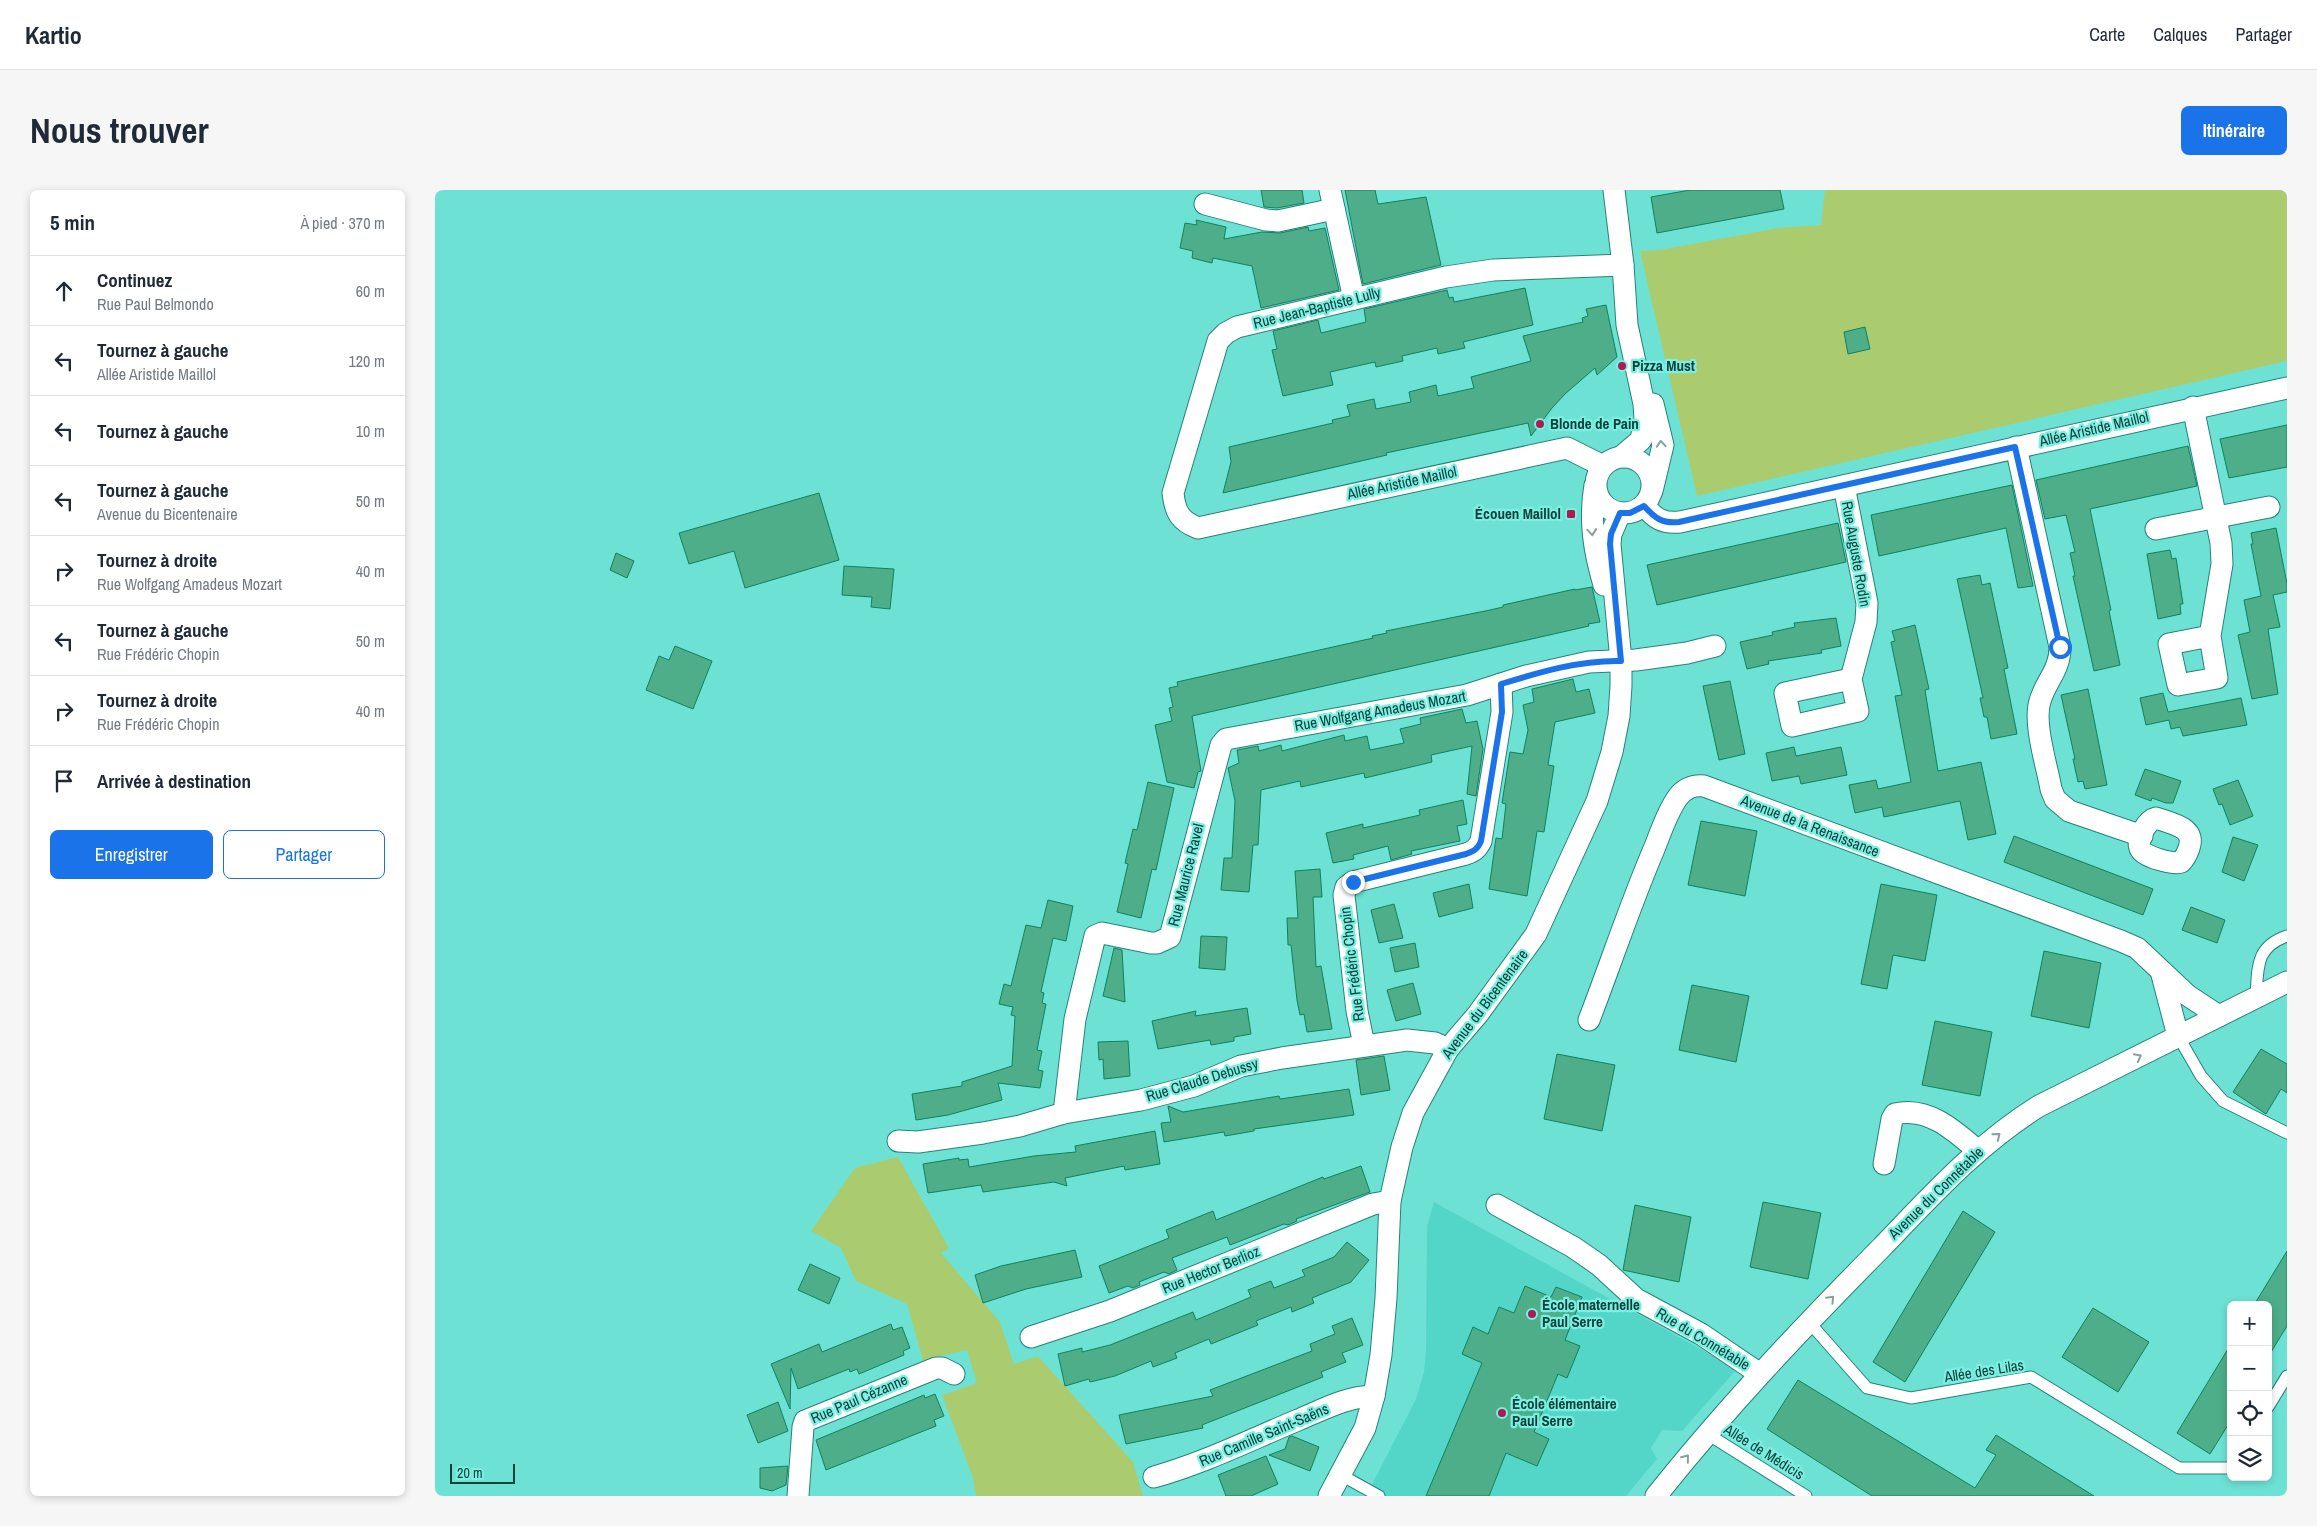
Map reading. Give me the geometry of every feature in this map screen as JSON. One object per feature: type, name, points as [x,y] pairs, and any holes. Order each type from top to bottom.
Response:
[{"type":"street","points":[[1619,191],[1623,265],[1627,325],[1644,404],[1645,419],[1641,440],[1607,468],[1599,498],[1604,505],[1620,513],[1630,513],[1648,498],[1663,445],[1655,417],[1635,295],[1623,265]]},
{"type":"street","points":[[1205,204],[1272,221],[1332,200],[1354,299]]},
{"type":"street","name":"Rue Jean-Baptiste Lully","points":[[1198,528],[1186,524],[1179,515],[1173,493],[1218,341],[1225,333],[1237,327],[1446,277],[1493,270],[1623,265]]},
{"type":"street","name":"Allée Aristide Maillol","points":[[1648,498],[1654,518],[1661,521],[1679,522],[2193,407],[2287,388]]},
{"type":"street","points":[[2193,407],[2221,544],[2222,564],[2209,636]]},
{"type":"street","points":[[2015,447],[2060,647],[2060,659],[2053,678],[2040,700],[2038,710],[2051,789],[2055,799],[2069,811],[2142,836]]},
{"type":"street","name":"Allée Aristide Maillol","points":[[1198,528],[1567,448],[1607,468]]},
{"type":"street","points":[[1607,468],[1631,457],[1640,461],[1649,471],[1652,479],[1648,498]]},
{"type":"street","name":"Avenue du Bicentenaire","points":[[1607,468],[1591,513],[1592,534],[1596,559],[1617,629]]},
{"type":"street","name":"Rue Auguste Rodin","points":[[1844,486],[1867,603],[1866,622],[1851,679]]},
{"type":"street","points":[[2156,529],[2269,507]]},
{"type":"street","name":"Avenue du Bicentenaire","points":[[1329,1496],[1365,1428],[1374,1396],[1384,1327],[1390,1201],[1402,1147],[1413,1113],[1449,1049],[1478,1014],[1536,934],[1597,801],[1612,752],[1619,716],[1621,661],[1610,544],[1611,534],[1620,513]]},
{"type":"street","name":"Rue Wolfgang Amadeus Mozart","points":[[1226,739],[1467,695],[1526,676],[1589,662],[1666,656],[1715,646]]},
{"type":"street","name":"Rue Frédéric Chopin","points":[[1363,1045],[1357,1012],[1345,905],[1344,895],[1346,887],[1353,882],[1466,854],[1475,851],[1479,847],[1502,712],[1501,684]]},
{"type":"street","name":"Rue Maurice Ravel","points":[[1064,1113],[1075,1019],[1095,936],[1102,933],[1157,944],[1170,937],[1221,745],[1226,739]]},
{"type":"street","name":"Avenue de la Renaissance","points":[[1589,1020],[1645,871],[1669,815],[1679,797],[1694,785],[1705,786],[2121,941],[2137,948],[2161,971]]},
{"type":"street","points":[[2161,971],[2187,995],[2219,1016]]},
{"type":"street","points":[[2161,971],[2178,1036]]},
{"type":"street","name":"Avenue du Connétable","points":[[1656,1496],[1706,1433],[1760,1374],[1942,1184],[1978,1151],[2018,1119],[2039,1106],[2287,982]]},
{"type":"street","name":"Rue Claude Debussy","points":[[898,1141],[918,1142],[1020,1126],[1064,1113],[1141,1100],[1184,1089],[1241,1066],[1363,1045],[1407,1040],[1435,1043],[1449,1049]]},
{"type":"street","points":[[1884,1164],[1892,1120],[1895,1114],[1903,1112],[1942,1121],[1978,1151]]},
{"type":"street","name":"Rue Hector Berlioz","points":[[1031,1337],[1110,1311],[1373,1204],[1390,1201]]},
{"type":"street","name":"Rue du Connétable","points":[[1497,1205],[1573,1247],[1599,1265],[1635,1299],[1701,1334],[1760,1374]]},
{"type":"street","name":"Rue Paul Cézanne","points":[[798,1496],[803,1426],[805,1421],[936,1368],[943,1368],[954,1374]]},
{"type":"street","name":"Rue Camille Saint-Saëns","points":[[1154,1477],[1201,1461],[1334,1405],[1361,1396],[1374,1396]]},
{"type":"lane","points":[[2256,998],[2262,954],[2267,947],[2287,936]]},
{"type":"lane","points":[[2178,1036],[2201,1076],[2223,1101],[2287,1133]]},
{"type":"lane","name":"Allée des Lilas","points":[[1809,1322],[1867,1388],[1911,1398],[2031,1377],[2179,1468],[2227,1468]]},
{"type":"lane","points":[[2272,1401],[2287,1376]]},
{"type":"lane","name":"Allée de Médicis","points":[[1706,1433],[1806,1496]]},
{"type":"lane","points":[[1341,1475],[1379,1496]]},
{"type":"shaded area","points":[[1434,1202],[1737,1369],[1682,1431],[1662,1430],[1651,1448],[1657,1459],[1626,1496],[1366,1496],[1416,1399],[1424,1372],[1426,1351],[1427,1226]]},
{"type":"green space","points":[[1825,190],[2287,190],[2287,361],[1697,496],[1640,251],[1660,250],[1778,228],[1821,225]]},
{"type":"green space","points":[[898,1157],[949,1248],[941,1253],[1000,1322],[1014,1364],[1038,1356],[1133,1462],[1143,1496],[976,1496],[973,1478],[942,1395],[977,1383],[967,1350],[923,1360],[907,1304],[856,1281],[841,1248],[811,1231],[855,1168]]},
{"type":"building","points":[[1261,190],[1302,190],[1304,203],[1277,208],[1264,207]]},
{"type":"building","points":[[1345,190],[1375,190],[1378,204],[1426,197],[1441,265],[1363,284]]},
{"type":"building","points":[[1690,190],[1780,190],[1784,209],[1657,233],[1651,197]]},
{"type":"building","points":[[1196,220],[1226,227],[1224,239],[1262,232],[1280,233],[1308,227],[1309,231],[1325,228],[1339,290],[1261,308],[1252,266],[1213,258],[1212,263],[1192,258],[1193,251],[1180,248],[1185,223],[1197,225]]},
{"type":"building","points":[[1525,288],[1533,325],[1463,342],[1465,348],[1438,354],[1437,348],[1402,356],[1403,361],[1376,367],[1375,362],[1330,372],[1333,385],[1283,396],[1272,350],[1277,349],[1273,331],[1318,320],[1321,333],[1366,322],[1364,309],[1447,290],[1449,298],[1453,297],[1454,302]]},
{"type":"building","points":[[1606,305],[1617,357],[1597,375],[1595,368],[1565,394],[1531,436],[1528,423],[1386,453],[1387,455],[1223,493],[1231,462],[1229,447],[1333,423],[1332,420],[1350,416],[1347,405],[1374,399],[1376,409],[1411,402],[1409,392],[1436,385],[1438,396],[1474,388],[1471,377],[1531,361],[1523,336],[1583,322],[1582,318],[1588,316],[1586,309]]},
{"type":"building","points":[[1865,327],[1870,349],[1848,354],[1844,332]]},
{"type":"building","points":[[2287,425],[2287,467],[2229,478],[2220,439]]},
{"type":"building","points":[[2188,446],[2197,486],[2090,509],[2111,610],[2109,611],[2120,665],[2094,671],[2073,576],[2075,576],[2070,553],[2075,552],[2066,515],[2045,519],[2036,480]]},
{"type":"building","points":[[2012,485],[2033,586],[2018,588],[2006,528],[1879,556],[1871,515]]},
{"type":"building","points":[[819,493],[839,560],[745,588],[734,551],[689,564],[679,533]]},
{"type":"building","points":[[1838,523],[1846,562],[1657,605],[1647,565]]},
{"type":"building","points":[[2276,528],[2287,584],[2287,592],[2273,595],[2280,627],[2268,629],[2278,694],[2252,699],[2238,635],[2250,632],[2244,600],[2261,596],[2251,544],[2253,544],[2251,533]]},
{"type":"building","points":[[2170,550],[2172,559],[2176,558],[2183,604],[2180,604],[2181,614],[2158,619],[2147,554]]},
{"type":"building","points":[[616,553],[634,561],[627,578],[610,570]]},
{"type":"building","points":[[844,566],[894,569],[890,609],[871,607],[872,597],[842,595]]},
{"type":"building","points":[[1980,575],[1982,585],[1990,583],[2008,668],[2004,669],[2017,734],[1991,739],[1987,717],[1984,717],[1980,698],[1983,698],[1957,579]]},
{"type":"building","points":[[1592,587],[1600,622],[1588,624],[1589,626],[1192,716],[1201,771],[1198,772],[1194,788],[1167,782],[1155,725],[1172,721],[1169,708],[1173,707],[1169,688],[1178,686],[1177,682],[1373,638],[1372,636],[1387,633],[1386,631],[1490,610],[1503,607],[1503,605],[1575,589]]},
{"type":"building","points":[[1836,618],[1841,646],[1821,650],[1822,653],[1768,661],[1769,664],[1747,669],[1740,642],[1773,635],[1772,632],[1795,627],[1794,623]]},
{"type":"building","points":[[1915,625],[1929,689],[1925,690],[1938,771],[1981,762],[1996,834],[1968,840],[1960,801],[1884,817],[1882,807],[1855,813],[1849,785],[1876,780],[1878,789],[1911,782],[1895,696],[1902,695],[1891,642],[1895,641],[1892,631]]},
{"type":"building","points":[[675,646],[712,661],[693,709],[646,690],[659,656],[669,660]]},
{"type":"building","points":[[1573,679],[1576,692],[1589,689],[1595,713],[1555,722],[1548,765],[1554,766],[1544,832],[1537,831],[1527,896],[1489,889],[1496,838],[1502,839],[1506,804],[1502,803],[1510,752],[1523,754],[1528,730],[1523,705],[1534,702],[1532,689]]},
{"type":"building","points":[[1730,681],[1745,754],[1719,760],[1703,686]]},
{"type":"building","points":[[2088,689],[2107,785],[2085,789],[2083,781],[2078,782],[2061,695]]},
{"type":"building","points":[[2163,693],[2168,712],[2241,698],[2247,725],[2183,736],[2180,727],[2171,729],[2169,720],[2146,725],[2140,698]]},
{"type":"building","points":[[1462,709],[1466,723],[1477,721],[1483,749],[1476,796],[1467,794],[1472,746],[1431,755],[1432,762],[1365,778],[1364,773],[1301,787],[1300,781],[1261,790],[1258,845],[1253,845],[1249,892],[1221,890],[1224,858],[1232,858],[1235,801],[1228,768],[1239,763],[1237,750],[1258,746],[1259,751],[1281,745],[1282,751],[1344,735],[1345,741],[1367,736],[1370,750],[1404,743],[1400,729],[1421,724],[1420,718]]},
{"type":"building","points":[[1794,747],[1796,756],[1841,747],[1847,775],[1801,784],[1799,776],[1772,781],[1766,753]]},
{"type":"building","points":[[2145,769],[2181,781],[2173,803],[2166,803],[2152,798],[2151,801],[2135,795]]},
{"type":"building","points":[[2238,780],[2253,816],[2230,825],[2222,804],[2219,805],[2213,789]]},
{"type":"building","points":[[1148,782],[1174,788],[1156,870],[1152,869],[1141,918],[1117,912],[1128,864],[1125,863],[1133,829],[1137,830]]},
{"type":"building","points":[[1463,800],[1467,824],[1457,826],[1460,841],[1411,851],[1412,854],[1391,860],[1388,846],[1353,855],[1354,859],[1333,863],[1326,833],[1363,824],[1363,828],[1420,815],[1419,810]]},
{"type":"building","points":[[1701,821],[1757,831],[1745,896],[1688,885]]},
{"type":"building","points":[[2014,836],[2153,889],[2143,915],[2004,862]]},
{"type":"building","points":[[2233,837],[2258,845],[2244,881],[2222,872]]},
{"type":"building","points":[[1320,869],[1322,897],[1313,897],[1316,967],[1321,966],[1332,1029],[1307,1032],[1304,1014],[1300,1015],[1297,1000],[1291,945],[1288,945],[1287,918],[1298,918],[1295,871]]},
{"type":"building","points":[[1469,884],[1473,908],[1439,917],[1433,893]]},
{"type":"building","points":[[1881,884],[1937,895],[1925,961],[1893,955],[1887,989],[1861,984]]},
{"type":"building","points":[[1048,900],[1073,906],[1066,941],[1053,938],[1041,992],[1044,993],[1042,1003],[1046,1004],[1037,1050],[1042,1051],[1038,1070],[1043,1071],[1040,1088],[998,1083],[1002,1100],[948,1115],[916,1120],[912,1094],[962,1086],[962,1082],[1012,1066],[1015,1016],[1011,1015],[1013,1007],[999,1004],[1004,984],[1011,986],[1026,925],[1041,928]]},
{"type":"building","points":[[1394,904],[1403,938],[1379,943],[1371,910]]},
{"type":"building","points":[[2191,907],[2225,920],[2217,943],[2182,930]]},
{"type":"building","points":[[1201,936],[1227,937],[1225,970],[1199,968]]},
{"type":"building","points":[[1415,943],[1419,967],[1395,972],[1390,948]]},
{"type":"building","points":[[1114,948],[1122,950],[1125,1002],[1103,996]]},
{"type":"building","points":[[2044,951],[2101,963],[2089,1028],[2031,1016]]},
{"type":"building","points":[[1413,983],[1421,1014],[1396,1021],[1387,990]]},
{"type":"building","points":[[1692,985],[1749,996],[1736,1062],[1679,1050]]},
{"type":"building","points":[[1247,1008],[1251,1034],[1234,1037],[1234,1041],[1211,1045],[1210,1040],[1158,1049],[1152,1021],[1196,1011],[1195,1016]]},
{"type":"building","points":[[1935,1021],[1992,1032],[1980,1096],[1922,1085]]},
{"type":"building","points":[[1128,1041],[1130,1076],[1104,1079],[1103,1059],[1099,1060],[1098,1042]]},
{"type":"building","points":[[2261,1049],[2287,1064],[2287,1093],[2281,1089],[2266,1114],[2233,1092]]},
{"type":"building","points":[[1557,1054],[1615,1065],[1602,1131],[1544,1119]]},
{"type":"building","points":[[1384,1056],[1390,1090],[1361,1095],[1356,1060]]},
{"type":"building","points":[[1349,1089],[1354,1115],[1254,1129],[1254,1131],[1225,1136],[1224,1132],[1164,1142],[1161,1123],[1171,1122],[1168,1106],[1183,1112],[1279,1096],[1280,1099]]},
{"type":"building","points":[[1155,1131],[1160,1164],[1125,1170],[1124,1166],[1065,1178],[1067,1186],[1054,1182],[983,1192],[981,1185],[928,1193],[923,1164],[959,1158],[959,1160],[968,1159],[969,1167],[1034,1156],[1076,1152],[1075,1146]]},
{"type":"building","points":[[1361,1166],[1370,1192],[1296,1219],[1297,1221],[1288,1225],[1284,1224],[1230,1245],[1227,1237],[1172,1258],[1177,1270],[1169,1274],[1164,1272],[1139,1282],[1140,1285],[1133,1288],[1128,1286],[1109,1293],[1099,1266],[1169,1238],[1166,1230],[1213,1211],[1216,1220],[1323,1177],[1324,1179]]},
{"type":"building","points":[[1763,1202],[1821,1213],[1808,1279],[1750,1267]]},
{"type":"building","points":[[1635,1205],[1691,1217],[1679,1282],[1623,1270]]},
{"type":"building","points":[[1963,1211],[1995,1232],[1905,1382],[1873,1362]]},
{"type":"building","points":[[1347,1242],[1369,1260],[1351,1282],[1312,1298],[1314,1303],[1292,1312],[1291,1307],[1256,1321],[1258,1325],[1211,1344],[1209,1339],[1175,1353],[1177,1358],[1153,1367],[1151,1361],[1115,1376],[1090,1382],[1089,1379],[1065,1386],[1058,1354],[1082,1348],[1082,1352],[1110,1345],[1193,1312],[1196,1320],[1251,1297],[1248,1290],[1271,1281],[1274,1288],[1305,1276],[1302,1270],[1334,1257]]},
{"type":"building","points":[[1075,1250],[1082,1277],[1026,1289],[983,1303],[975,1275],[1001,1266]]},
{"type":"building","points":[[2287,1251],[2287,1326],[2272,1350],[2272,1301],[2256,1301]]},
{"type":"building","points":[[810,1264],[840,1278],[829,1304],[798,1290]]},
{"type":"building","points":[[1525,1286],[1551,1297],[1556,1287],[1582,1297],[1565,1340],[1580,1346],[1567,1378],[1558,1374],[1534,1432],[1549,1439],[1537,1466],[1506,1453],[1489,1496],[1426,1496],[1482,1363],[1462,1354],[1473,1327],[1488,1334],[1499,1307],[1514,1313]]},
{"type":"building","points":[[2093,1308],[2149,1342],[2118,1392],[2062,1357]]},
{"type":"building","points":[[1352,1318],[1363,1345],[1342,1353],[1346,1362],[1321,1372],[1323,1377],[1202,1425],[1203,1428],[1126,1444],[1119,1415],[1213,1396],[1210,1390],[1312,1351],[1310,1344],[1335,1334],[1332,1326]]},
{"type":"building","points":[[891,1324],[893,1330],[902,1327],[910,1348],[903,1351],[904,1355],[859,1374],[857,1369],[850,1372],[849,1369],[798,1389],[791,1368],[790,1409],[771,1364],[819,1344],[822,1352]]},
{"type":"building","points":[[2227,1351],[2227,1426],[2210,1454],[2177,1433]]},
{"type":"building","points":[[1798,1380],[1975,1488],[1996,1455],[1986,1450],[1996,1435],[2094,1496],[1872,1496],[1767,1429]]},
{"type":"building","points":[[935,1394],[944,1416],[934,1420],[936,1426],[826,1470],[816,1440],[924,1395],[925,1398]]},
{"type":"building","points":[[778,1402],[788,1431],[758,1443],[747,1415]]},
{"type":"building","points":[[1292,1436],[1319,1447],[1310,1471],[1269,1455],[1285,1449],[1289,1437]]},
{"type":"building","points":[[1266,1456],[1278,1484],[1251,1496],[1226,1496],[1218,1475]]},
{"type":"building","points":[[788,1466],[786,1485],[772,1491],[760,1488],[760,1468]]},
{"type":"place","name":"Pizza Must","points":[[1622,366]]},
{"type":"place","name":"Blonde de Pain","points":[[1540,424]]},
{"type":"place","name":"Écouen Maillol","points":[[1571,514]]},
{"type":"place","name":"École maternelle Paul Serre","points":[[1532,1314]]},
{"type":"place","name":"École élémentaire Paul Serre","points":[[1502,1413]]},
{"type":"route","points":[[1353,882],[1466,854],[1475,851],[1479,847],[1502,712],[1501,684],[1526,676],[1589,662],[1621,661],[1610,544],[1611,534],[1620,513],[1630,513],[1644,506],[1654,518],[1669,523],[1679,522],[2015,447],[2060,647]]}]
